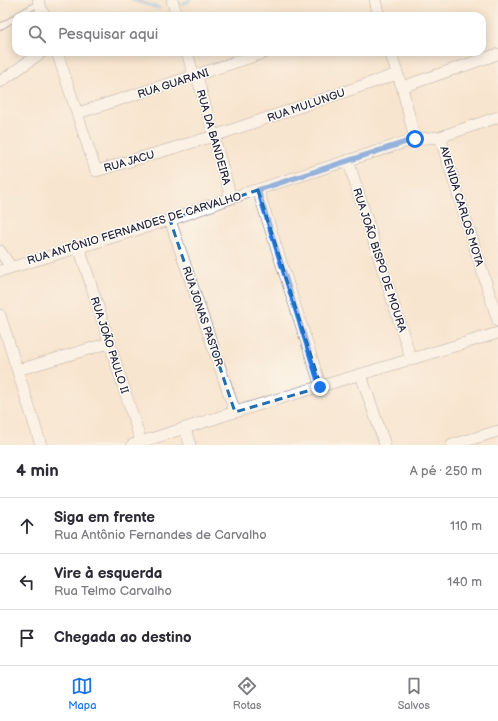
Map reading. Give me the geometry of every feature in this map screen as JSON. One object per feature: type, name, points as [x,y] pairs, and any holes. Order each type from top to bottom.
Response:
[{"type":"street","points":[[172,0],[176,12]]},
{"type":"street","points":[[375,0],[377,12]]},
{"type":"street","points":[[38,1],[42,12]]},
{"type":"street","points":[[402,87],[498,54]]},
{"type":"street","points":[[0,82],[36,56]]},
{"type":"street","name":"RUA JACU","points":[[58,56],[96,171],[214,136]]},
{"type":"street","name":"RUA DA BANDEIRA","points":[[188,56],[214,136],[231,198]]},
{"type":"street","name":"RUA GUARANI","points":[[78,113],[255,56]]},
{"type":"street","points":[[391,56],[402,87],[415,139]]},
{"type":"street","name":"RUA MULUNGU","points":[[214,136],[397,74]]},
{"type":"street","name":"RUA ANTÔNIO FERNANDES DE CARVALHO","points":[[0,271],[170,220],[231,198],[415,139],[440,137],[498,117]]},
{"type":"street","name":"AVENIDA CARLOS MOTA","points":[[440,137],[498,321]]},
{"type":"street","name":"RUA JOÃO BISPO DE MOURA","points":[[348,160],[411,359]]},
{"type":"street","points":[[258,190],[320,387]]},
{"type":"street","name":"RUA JONAS PASTOR","points":[[170,220],[235,412]]},
{"type":"street","name":"RUA JOÃO PAULO II","points":[[79,247],[109,343],[136,444]]},
{"type":"street","points":[[0,251],[11,267]]},
{"type":"street","points":[[0,315],[41,445]]},
{"type":"street","points":[[136,444],[235,412],[498,333]]},
{"type":"street","points":[[18,370],[109,343]]},
{"type":"street","points":[[361,375],[385,445]]},
{"type":"street","points":[[185,428],[190,445]]},
{"type":"street","points":[[452,445],[498,431]]},
{"type":"lane","points":[[23,12],[38,1]]},
{"type":"lane","points":[[0,27],[12,19]]},
{"type":"highlighted area","points":[[258,190],[321,387],[235,412],[170,220]]},
{"type":"waterway","points":[[133,0],[159,8]]},
{"type":"waterway","points":[[182,4],[190,0]]},
{"type":"route","points":[[320,387],[258,190],[415,139]]}]
